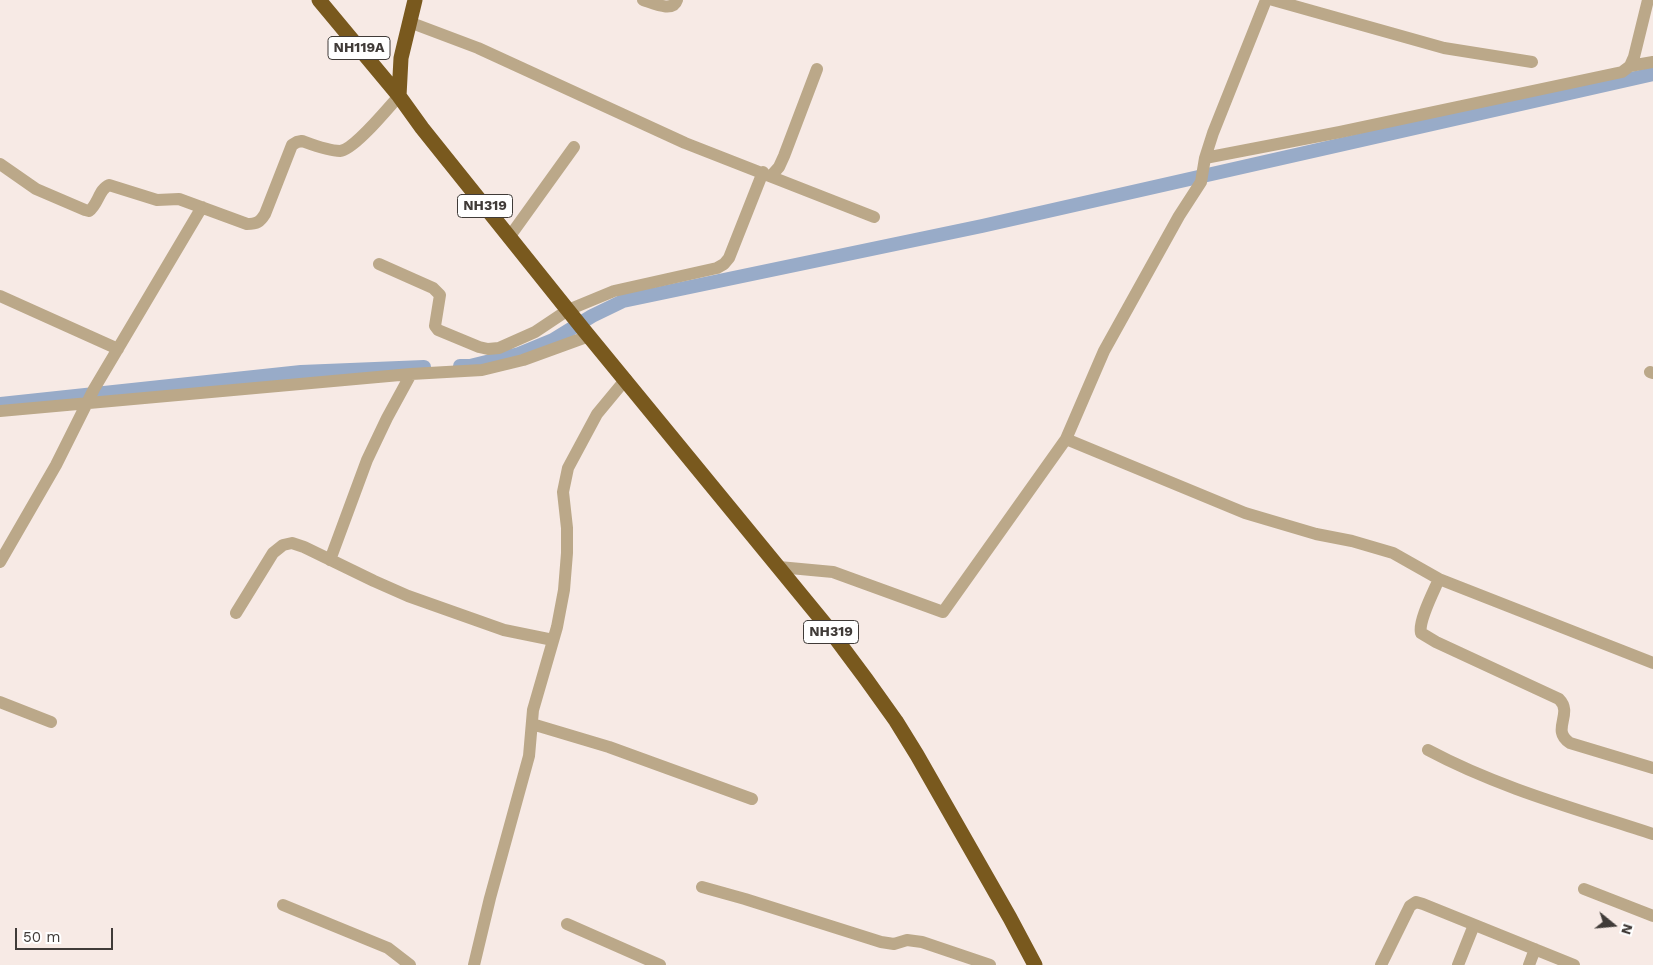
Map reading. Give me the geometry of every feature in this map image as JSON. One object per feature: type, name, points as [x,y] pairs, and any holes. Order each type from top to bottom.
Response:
[{"type":"highway","name":"NH119A","points":[[319,0],[399,96]]},
{"type":"highway","points":[[399,96],[401,58],[415,0]]},
{"type":"highway","name":"NH319","points":[[399,96],[422,128],[586,332],[779,566],[825,624],[896,721],[1035,965]]},
{"type":"street","points":[[643,0],[672,7],[676,5],[678,0]]},
{"type":"street","points":[[779,566],[833,572],[943,612],[1066,439],[1104,351],[1179,216],[1201,182],[1204,162],[1213,133],[1266,0]]},
{"type":"street","points":[[1273,0],[1444,48],[1532,62]]},
{"type":"street","points":[[1630,66],[1648,0]]},
{"type":"street","points":[[409,22],[478,48],[685,143],[874,217]]},
{"type":"street","points":[[1204,162],[1610,75],[1622,72],[1630,66],[1653,62]]},
{"type":"street","points":[[379,264],[438,291],[440,295],[435,326],[438,330],[488,349],[499,348],[535,332],[570,312],[614,291],[717,268],[729,258],[767,174],[779,166],[817,69]]},
{"type":"street","points":[[0,164],[36,189],[89,211],[94,207],[108,185],[157,200],[175,198],[247,224],[255,224],[261,221],[265,214],[292,146],[296,142],[302,141],[342,151],[360,138],[399,96]]},
{"type":"street","points":[[510,236],[574,147]]},
{"type":"street","points":[[0,562],[56,465],[90,397],[202,207]]},
{"type":"street","points":[[0,296],[118,349]]},
{"type":"street","points":[[0,411],[90,397],[489,369],[523,360],[586,332]]},
{"type":"street","points":[[330,560],[367,460],[411,374]]},
{"type":"street","points":[[474,965],[490,898],[529,756],[533,710],[557,627],[566,571],[567,528],[563,492],[568,468],[597,414],[626,379]]},
{"type":"street","points":[[1066,439],[1245,513],[1316,534],[1352,541],[1393,553],[1438,579],[1653,663]]},
{"type":"street","points":[[236,613],[273,553],[283,545],[292,543],[374,581],[441,608],[504,630],[553,640]]},
{"type":"street","points":[[1438,579],[1420,629],[1421,633],[1559,699],[1564,704],[1565,710],[1561,732],[1564,739],[1570,743],[1653,768]]},
{"type":"street","points":[[0,702],[51,722]]},
{"type":"street","points":[[532,724],[609,747],[752,799]]},
{"type":"street","points":[[1428,750],[1456,766],[1510,788],[1653,834]]},
{"type":"street","points":[[702,887],[881,942],[894,944],[907,940],[922,942],[990,965]]},
{"type":"street","points":[[1584,889],[1653,916]]},
{"type":"street","points":[[1381,965],[1410,906],[1416,902],[1574,965]]},
{"type":"street","points":[[283,905],[388,948],[410,965]]},
{"type":"street","points":[[567,924],[660,965]]},
{"type":"street","points":[[1458,965],[1474,925]]},
{"type":"street","points":[[1529,965],[1535,949]]},
{"type":"waterway","points":[[460,366],[470,366],[519,354],[553,340],[592,316],[623,301],[982,226],[1653,74]]},
{"type":"waterway","points":[[0,404],[301,372],[424,367]]}]
